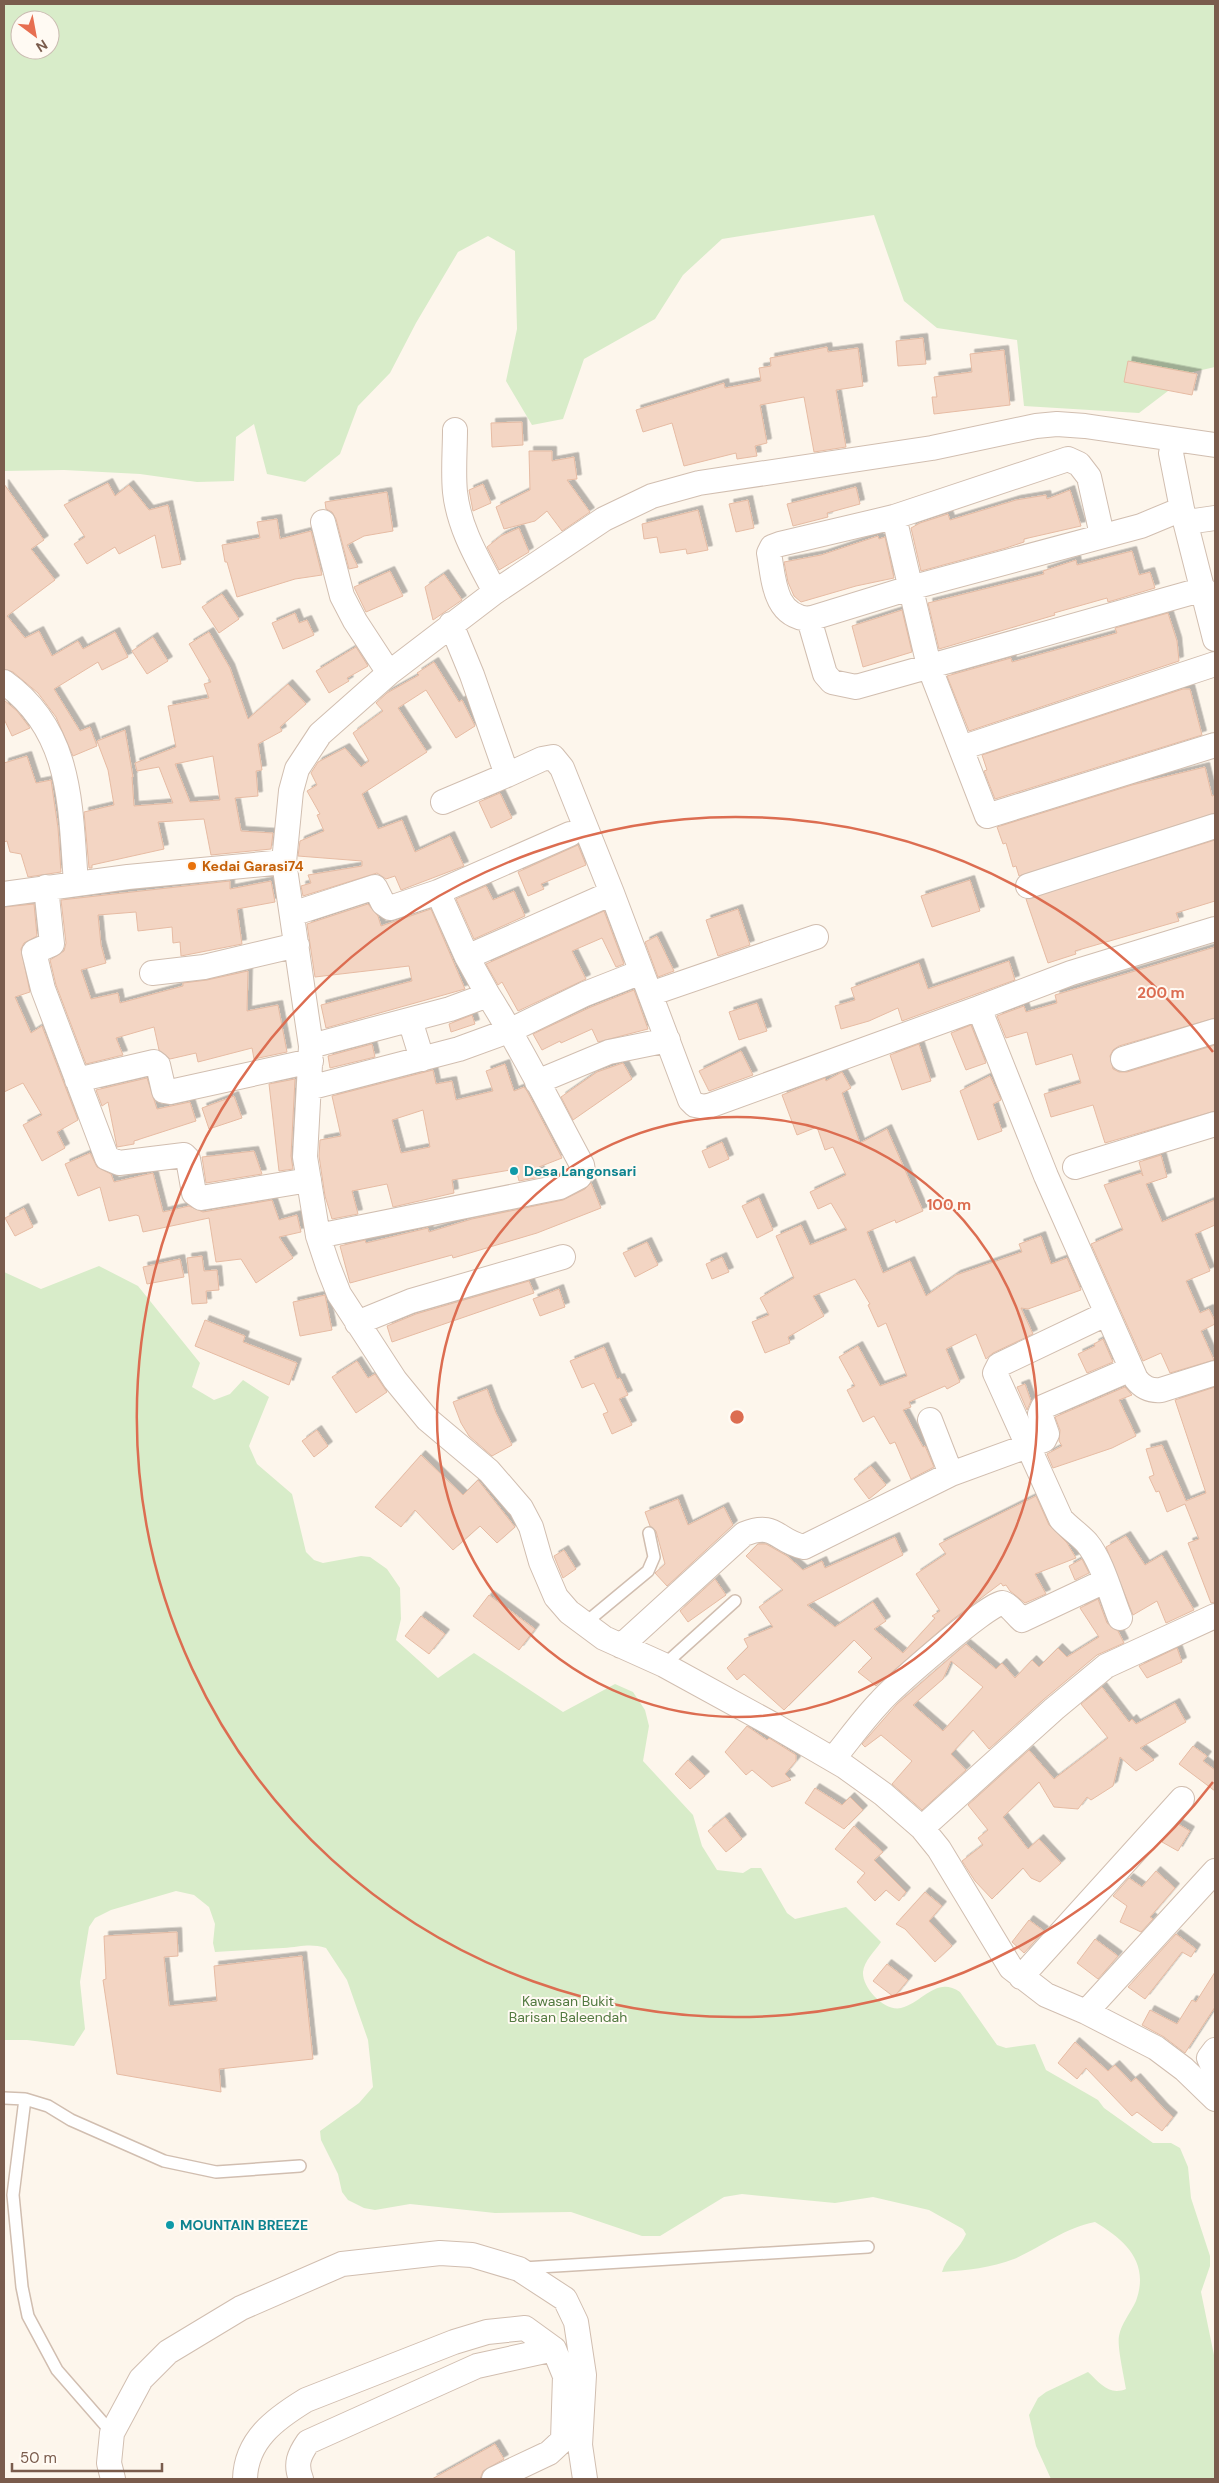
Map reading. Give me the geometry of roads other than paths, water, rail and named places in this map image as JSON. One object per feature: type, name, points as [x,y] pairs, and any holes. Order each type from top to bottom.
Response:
[{"type":"street","points":[[1215,445],[1085,426],[1058,424],[1036,426],[932,448],[699,483],[652,496],[604,519],[495,592],[389,673],[320,734],[297,769],[291,791],[284,862],[311,1054],[305,1157],[318,1236],[339,1294],[395,1380],[428,1418],[489,1471],[521,1508],[531,1527],[540,1562],[556,1597],[584,1624],[621,1646],[664,1665],[833,1759],[883,1794],[922,1828],[939,1849],[1000,1954],[1011,1968],[1046,1995],[1086,2012],[1156,2048],[1184,2069],[1215,2099]]},
{"type":"street","points":[[456,430],[455,491],[457,504],[466,536],[495,592]]},
{"type":"street","points":[[1171,453],[1215,639]]},
{"type":"street","points":[[1102,535],[1089,477],[1079,464],[1068,459],[894,516],[772,547],[769,553],[777,596],[785,609],[796,618],[809,619],[910,588],[1102,535],[1185,515],[1215,518]]},
{"type":"street","points":[[894,516],[929,666],[987,816],[1215,745]]},
{"type":"street","points":[[323,522],[342,596],[354,620],[389,673]]},
{"type":"street","points":[[809,619],[821,665],[832,682],[856,687],[1204,589]]},
{"type":"street","points":[[451,624],[472,675],[507,775]]},
{"type":"street","points":[[961,748],[1215,664]]},
{"type":"street","points":[[4,682],[21,694],[44,721],[58,751],[69,794],[76,883]]},
{"type":"street","points":[[443,802],[542,759],[553,757],[558,760],[612,893],[690,1100],[695,1105],[706,1107],[1071,973],[1215,928]]},
{"type":"street","points":[[1028,886],[1215,826]]},
{"type":"street","points":[[292,914],[375,887],[383,903],[390,908],[438,892],[570,834]]},
{"type":"street","points":[[4,894],[76,883],[284,862]]},
{"type":"street","points":[[46,887],[52,944],[34,952],[43,989],[108,1158],[113,1162],[119,1163],[184,1154],[188,1160],[194,1193],[201,1198],[309,1180]]},
{"type":"street","points":[[318,1236],[560,1187],[579,1177],[583,1171],[582,1165],[511,1030],[488,995],[467,957],[438,892]]},
{"type":"street","points":[[467,957],[612,893]]},
{"type":"street","points":[[650,994],[816,937]]},
{"type":"street","points":[[152,973],[204,967],[297,945]]},
{"type":"street","points":[[310,1088],[422,1059],[511,1030],[586,994],[641,972]]},
{"type":"street","points":[[77,1080],[154,1062],[158,1065],[164,1092],[170,1092],[311,1054],[488,995]]},
{"type":"street","points":[[979,1008],[1046,1176],[1106,1314],[1131,1369],[1140,1384],[1152,1390],[1161,1390],[1215,1373]]},
{"type":"street","points":[[410,1020],[422,1059]]},
{"type":"street","points":[[1124,1059],[1215,1031]]},
{"type":"street","points":[[537,1082],[609,1052],[668,1040]]},
{"type":"street","points":[[1075,1167],[1215,1124]]},
{"type":"street","points":[[357,1323],[411,1301],[563,1257]]},
{"type":"street","points":[[1106,1314],[996,1368],[996,1378],[1062,1518],[1069,1529],[1087,1543],[1120,1618]]},
{"type":"street","points":[[621,1646],[744,1534],[758,1529],[775,1532],[791,1545],[804,1548],[951,1474],[1047,1438],[1040,1414],[1043,1407],[1131,1369]]},
{"type":"street","points":[[930,1420],[951,1474]]},
{"type":"street","points":[[833,1759],[879,1703],[966,1627],[992,1607],[1000,1603],[1006,1604],[1022,1620],[1105,1581]]},
{"type":"street","points":[[922,1828],[1054,1709],[1106,1666],[1215,1616]]},
{"type":"street","points":[[1021,1977],[1182,1799]]},
{"type":"street","points":[[1086,2012],[1215,1871]]},
{"type":"street","points":[[1215,2050],[1209,2058],[1215,2071]]},
{"type":"street","points":[[113,2479],[108,2463],[112,2433],[141,2379],[168,2352],[241,2308],[342,2264],[440,2253],[472,2255],[519,2269],[565,2299],[576,2322],[574,2376],[585,2479]]},
{"type":"street","points":[[245,2479],[251,2450],[261,2433],[284,2413],[306,2400],[454,2342],[487,2332],[526,2328],[554,2349],[574,2376],[563,2440],[549,2453],[494,2479]]},
{"type":"street","points":[[301,2479],[297,2470],[299,2455],[308,2442],[478,2366],[554,2349]]},
{"type":"lane","points":[[584,1624],[648,1570],[654,1556],[649,1533]]},
{"type":"lane","points":[[664,1665],[735,1602]]},
{"type":"lane","points":[[4,2098],[25,2099],[48,2106],[71,2120],[164,2160],[216,2172],[300,2166]]},
{"type":"lane","points":[[25,2099],[12,2195],[22,2288],[28,2316],[57,2370],[112,2433]]},
{"type":"lane","points":[[519,2269],[605,2262],[868,2248]]},
{"type":"place","name":"Kedai Garasi74","points":[[192,866]]},
{"type":"place","name":"Desa Langonsari","points":[[514,1171]]},
{"type":"place","name":"MOUNTAIN BREEZE","points":[[170,2225]]},
{"type":"park label","name":"Kawasan Bukit Barisan Baleendah","points":[[568,2009]]}]
